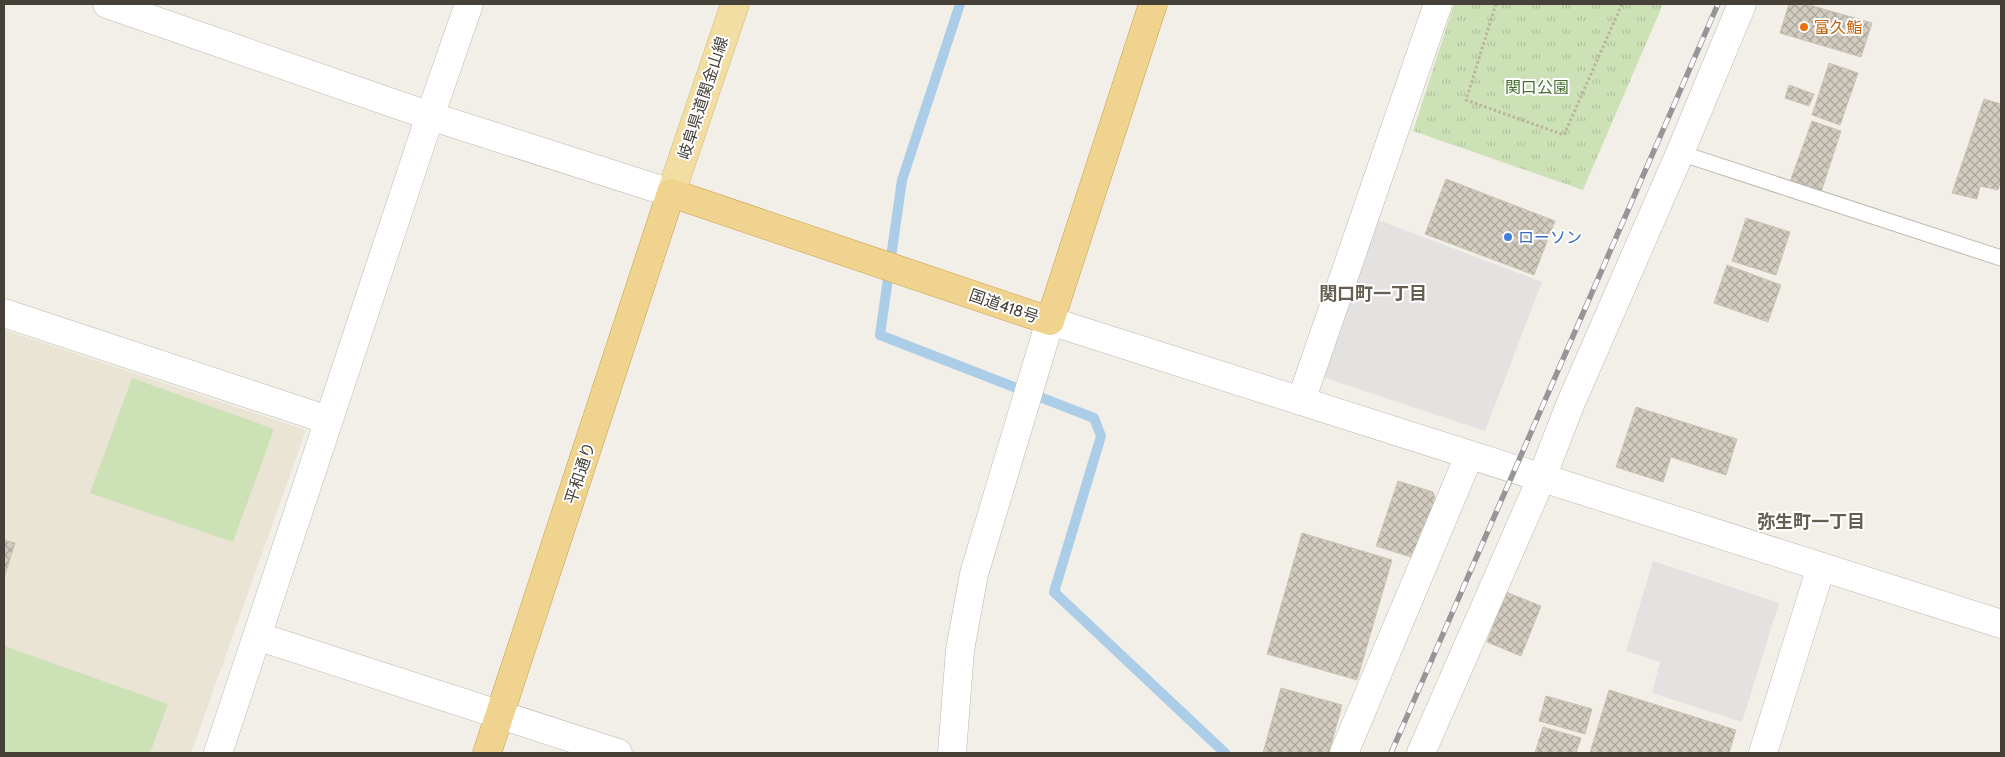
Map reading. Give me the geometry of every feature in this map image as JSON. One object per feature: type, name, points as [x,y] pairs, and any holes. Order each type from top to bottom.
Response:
[{"type":"highway","name":"国道418号","points":[[672,193],[1050,321],[1153,4]]},
{"type":"highway","name":"平和通り","points":[[488,753],[672,193]]},
{"type":"main road","name":"岐阜県道関金山線","points":[[672,193],[735,4]]},
{"type":"street","points":[[107,4],[430,116],[672,193]]},
{"type":"street","points":[[218,753],[328,420],[469,4]]},
{"type":"street","points":[[1301,401],[1438,4]]},
{"type":"street","points":[[1421,753],[1542,477],[1570,405],[1680,153],[1742,4]]},
{"type":"street","points":[[4,313],[328,420]]},
{"type":"street","points":[[952,753],[960,650],[974,574],[1050,321],[2001,624]]},
{"type":"street","points":[[1344,753],[1469,456]]},
{"type":"street","points":[[1763,753],[1822,568]]},
{"type":"street","points":[[257,636],[618,753]]},
{"type":"lane","points":[[1680,153],[2001,258]]},
{"type":"path","points":[[1496,4],[1466,100],[1564,135],[1622,4]]},
{"type":"shaded area","points":[[1378,220],[1542,282],[1485,431],[1322,377]]},
{"type":"shaded area","points":[[4,330],[306,430],[191,753],[4,753]]},
{"type":"shaded area","points":[[1653,561],[1779,603],[1742,722],[1652,693],[1660,662],[1626,651]]},
{"type":"green space","name":"関口公園","points":[[1454,4],[1663,4],[1583,190],[1413,131]]},
{"type":"green space","points":[[132,378],[274,429],[233,542],[90,493]]},
{"type":"green space","points":[[4,646],[168,704],[150,753],[4,753]]},
{"type":"building","points":[[1789,4],[1806,4],[1872,23],[1861,57],[1780,33]]},
{"type":"building","points":[[1829,63],[1858,73],[1840,125],[1812,115]]},
{"type":"building","points":[[1789,85],[1814,94],[1809,106],[1785,98]]},
{"type":"building","points":[[1984,99],[2001,104],[2001,179],[1998,190],[1980,186],[1977,199],[1952,193]]},
{"type":"building","points":[[1812,121],[1841,131],[1821,192],[1790,182]]},
{"type":"building","points":[[1446,179],[1555,221],[1534,275],[1425,234]]},
{"type":"building","points":[[1746,218],[1790,232],[1776,275],[1732,261]]},
{"type":"building","points":[[1727,265],[1781,285],[1768,322],[1714,303]]},
{"type":"building","points":[[1636,407],[1737,439],[1726,475],[1671,457],[1663,482],[1616,467]]},
{"type":"building","points":[[1398,481],[1433,492],[1437,505],[1429,529],[1423,526],[1420,533],[1426,535],[1417,559],[1376,546]]},
{"type":"building","points":[[1302,533],[1392,560],[1357,680],[1267,654]]},
{"type":"building","points":[[4,540],[15,543],[4,578]]},
{"type":"building","points":[[1506,592],[1541,606],[1521,656],[1487,642]]},
{"type":"building","points":[[1281,688],[1342,705],[1329,753],[1263,753]]},
{"type":"building","points":[[1609,690],[1736,730],[1729,753],[1590,753]]},
{"type":"building","points":[[1546,696],[1592,709],[1585,734],[1539,721]]},
{"type":"building","points":[[1543,727],[1581,738],[1576,753],[1535,753]]},
{"type":"waterway","points":[[960,4],[902,180],[880,335],[1094,418],[1101,436],[1054,592],[1225,753]]},
{"type":"railway","points":[[1391,753],[1718,4]]},
{"type":"place","name":"富久鮨","points":[[1804,27]]},
{"type":"place","name":"ローソン","points":[[1508,237]]},
{"type":"district","name":"関口町一丁目","points":[[1373,294]]},
{"type":"district","name":"弥生町一丁目","points":[[1811,522]]}]
